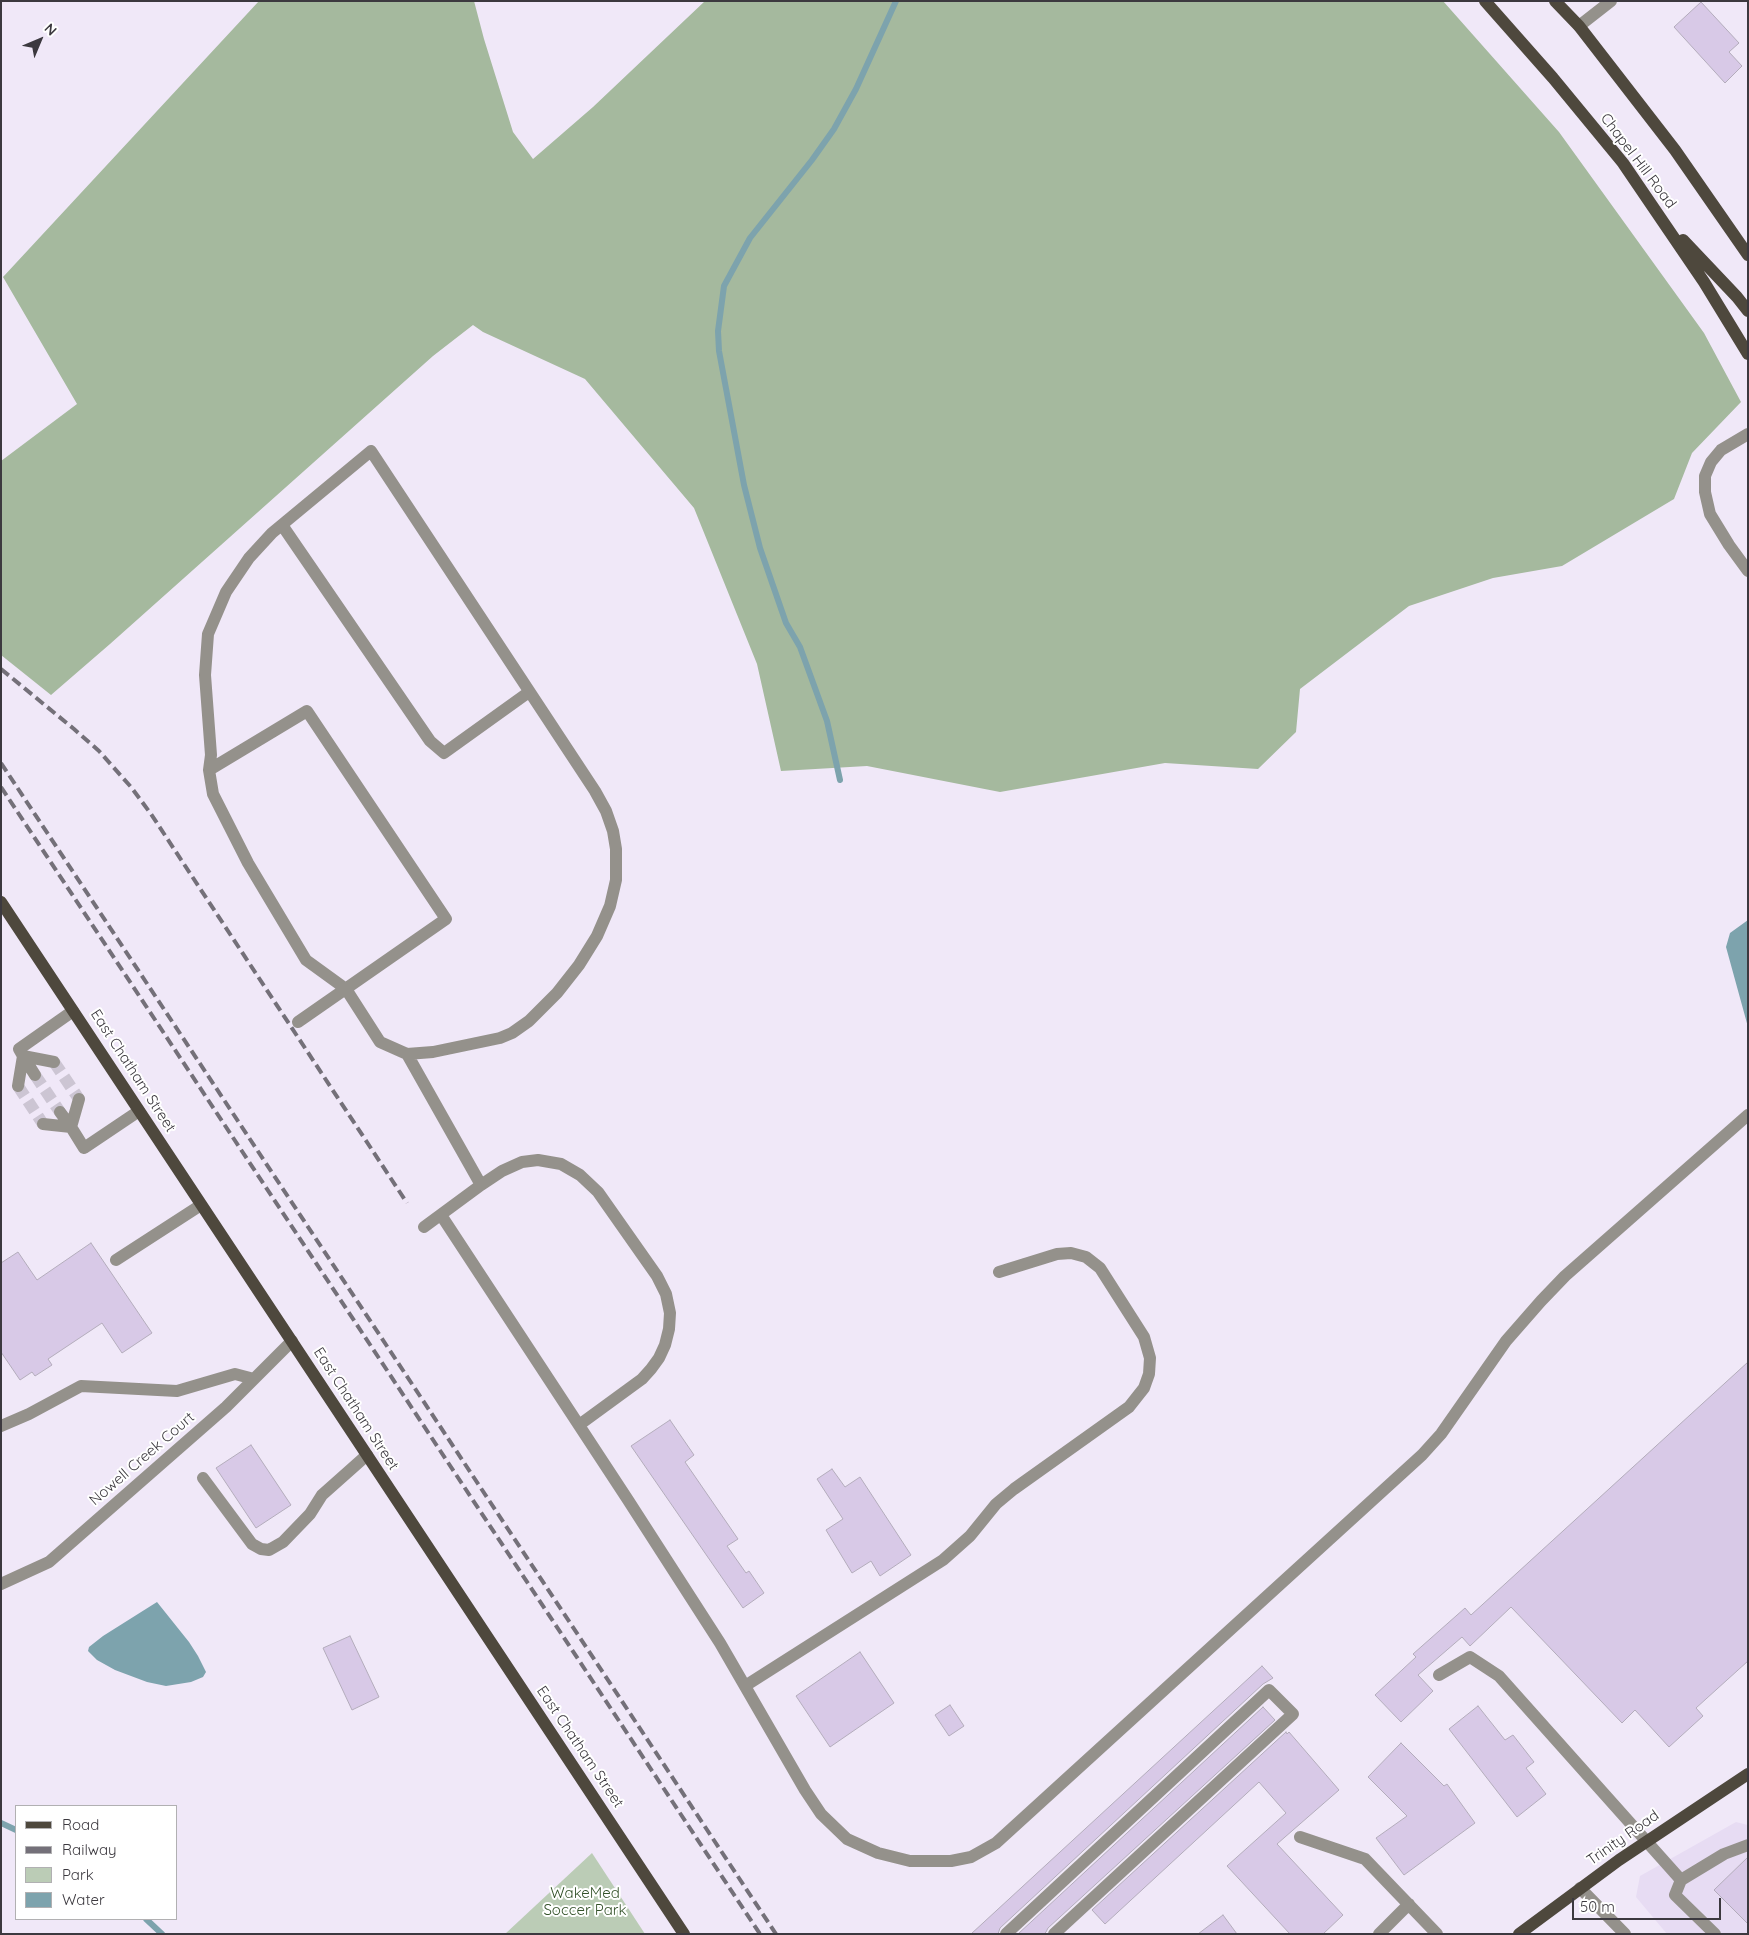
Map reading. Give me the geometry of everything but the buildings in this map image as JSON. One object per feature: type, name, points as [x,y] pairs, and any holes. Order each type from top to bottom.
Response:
[{"type":"main road","name":"Chapel Hill Road","points":[[1485,1],[1623,163],[1704,282],[1748,354]]},
{"type":"main road","points":[[1556,1],[1579,26],[1675,150],[1748,255]]},
{"type":"main road","points":[[1660,217],[1708,265],[1748,311]]},
{"type":"main road","name":"East Chatham Street","points":[[1,902],[684,1934]]},
{"type":"main road","name":"Trinity Road","points":[[1519,1934],[1647,1841],[1747,1775]]},
{"type":"street","points":[[1579,26],[1611,1]]},
{"type":"street","points":[[1748,434],[1721,450],[1711,462],[1704,476],[1705,492],[1710,514],[1729,546],[1748,571]]},
{"type":"street","points":[[371,451],[529,692],[595,791],[606,811],[613,830],[616,849],[616,880],[610,906],[597,936],[579,965],[557,993],[528,1021],[512,1033],[500,1038],[433,1052],[407,1054],[380,1042],[346,988],[306,960],[248,862],[213,794],[205,675],[208,634],[226,592],[249,558],[282,525],[371,451]]},
{"type":"street","points":[[282,525],[430,741],[444,753],[529,692]]},
{"type":"street","points":[[210,770],[307,711],[446,919],[298,1022]]},
{"type":"street","points":[[36,1075],[19,1049],[74,1011]]},
{"type":"street","points":[[407,1054],[481,1185]]},
{"type":"street","points":[[23,1056],[54,1062]]},
{"type":"street","points":[[18,1086],[23,1056]]},
{"type":"street","points":[[71,1127],[79,1099]]},
{"type":"street","points":[[60,1112],[84,1148],[139,1111]]},
{"type":"street","points":[[440,1215],[715,1635],[805,1790],[821,1814],[847,1839],[878,1853],[910,1861],[950,1861],[971,1857],[996,1843],[1422,1455],[1440,1434],[1506,1341],[1541,1301],[1565,1276],[1748,1115]]},
{"type":"street","points":[[43,1124],[71,1127]]},
{"type":"street","points":[[424,1226],[502,1171],[522,1162],[538,1160],[561,1164],[580,1175],[598,1192],[657,1276],[666,1294],[670,1313],[669,1329],[659,1358],[642,1379],[579,1425]]},
{"type":"street","points":[[116,1260],[201,1205]]},
{"type":"street","points":[[745,1686],[942,1560],[970,1536],[996,1504],[1014,1489],[1129,1407],[1144,1388],[1149,1374],[1150,1358],[1144,1337],[1100,1268],[1086,1257],[1071,1253],[1057,1254],[999,1272]]},
{"type":"street","name":"Nowell Creek Court","points":[[1,1584],[49,1562],[226,1407],[292,1342]]},
{"type":"street","points":[[1,1426],[29,1414],[81,1386],[177,1391],[235,1374],[254,1379]]},
{"type":"street","points":[[203,1478],[252,1544],[260,1549],[269,1550],[283,1542],[310,1514],[322,1495],[366,1455]]},
{"type":"street","points":[[1439,1675],[1470,1657],[1498,1676],[1681,1880]]},
{"type":"street","points":[[1006,1934],[1269,1690],[1293,1714],[1054,1934]]},
{"type":"street","points":[[1300,1837],[1365,1859],[1437,1934]]},
{"type":"street","points":[[1715,1934],[1675,1895],[1681,1880],[1724,1854],[1748,1845]]},
{"type":"street","points":[[1580,1888],[1625,1934]]},
{"type":"street","points":[[1379,1934],[1409,1904]]},
{"type":"street","points":[[1064,1924],[1073,1934]]},
{"type":"shaded area","points":[[1736,1822],[1748,1825],[1748,1934],[1667,1934],[1636,1897],[1640,1876]]},
{"type":"green space","points":[[259,1],[474,1],[513,132],[533,159],[593,107],[705,1],[1443,1],[1559,132],[1704,333],[1741,402],[1692,453],[1674,499],[1562,566],[1493,578],[1409,606],[1300,689],[1296,732],[1258,769],[1165,763],[1000,792],[867,766],[781,771],[757,664],[694,508],[585,379],[483,332],[473,325],[433,356],[51,695],[1,655],[1,461],[77,404],[3,277]]},
{"type":"green space","name":"WakeMed Soccer Park","points":[[592,1853],[645,1934],[505,1934]]},
{"type":"water","points":[[1748,920],[1748,1027],[1726,947],[1730,933]]},
{"type":"water","points":[[157,1602],[198,1656],[206,1672],[203,1677],[191,1682],[166,1686],[147,1682],[115,1670],[97,1660],[88,1651],[89,1647],[103,1636]]},
{"type":"waterway","points":[[840,780],[827,721],[800,647],[786,623],[760,548],[744,485],[719,351],[718,331],[724,286],[750,238],[834,129],[856,89],[896,1]]},
{"type":"waterway","points":[[1,1823],[15,1830]]},
{"type":"waterway","points":[[147,1920],[162,1934]]},
{"type":"tunnel","points":[[54,1062],[79,1099]]},
{"type":"tunnel","points":[[35,1075],[60,1112]]},
{"type":"tunnel","points":[[18,1086],[43,1124]]},
{"type":"railway","points":[[1,669],[99,751],[131,787],[151,814],[407,1203]]},
{"type":"railway","points":[[1,763],[776,1934]]},
{"type":"railway","points":[[1,787],[760,1934]]}]
